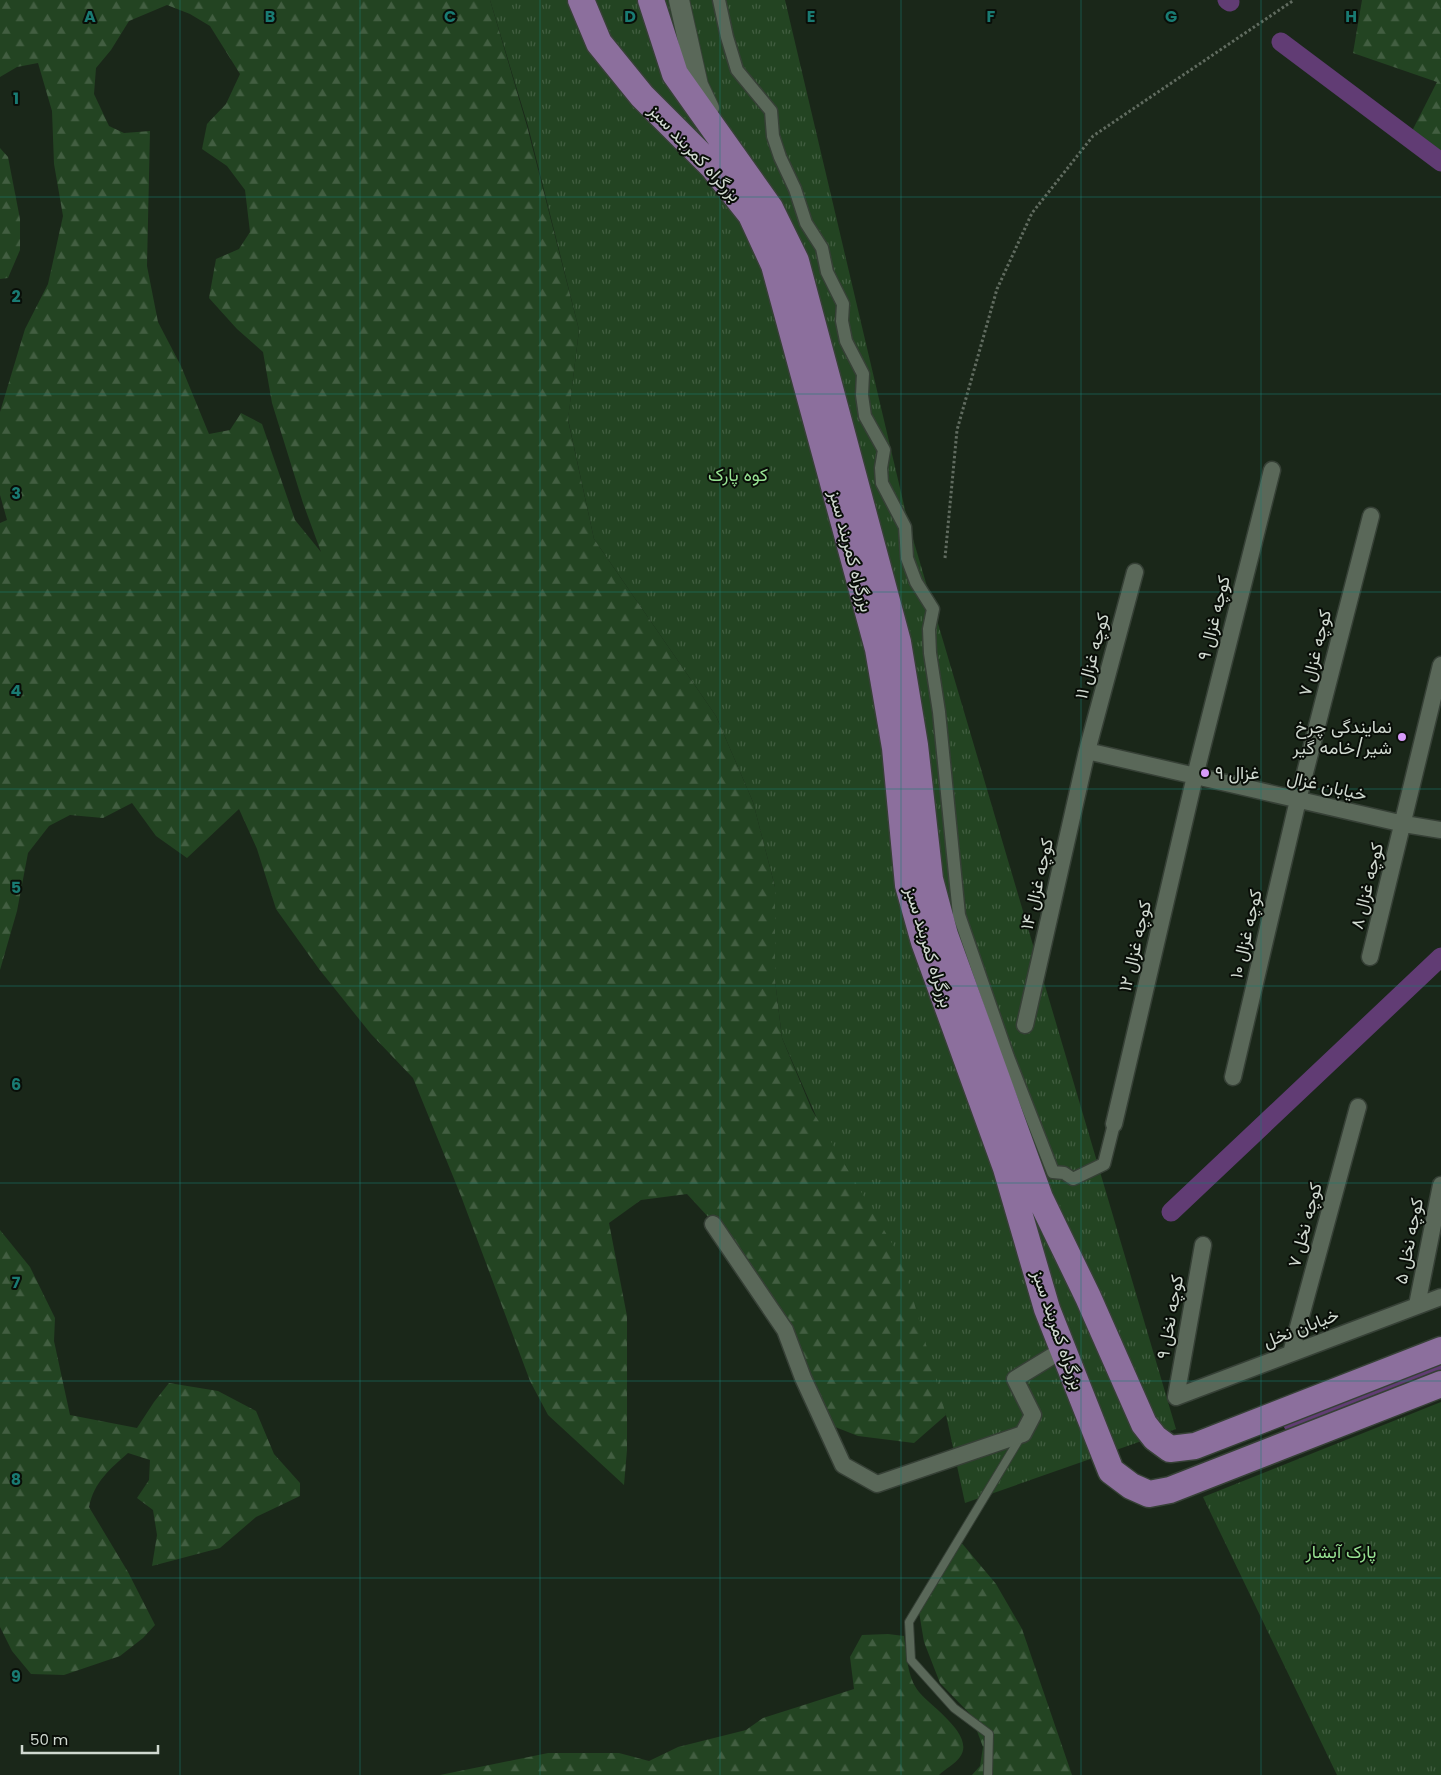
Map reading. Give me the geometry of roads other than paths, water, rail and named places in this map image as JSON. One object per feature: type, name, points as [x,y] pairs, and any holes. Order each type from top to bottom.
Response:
[{"type":"highway","name":"بزرگراه کمربند سبز","points":[[581,0],[599,43],[642,96],[712,166],[752,215],[774,265],[878,649],[895,748],[908,885],[924,942],[1018,1204],[1047,1309],[1111,1471],[1130,1486],[1150,1494],[1170,1490],[1441,1384]]},
{"type":"highway","name":"بزرگراه کمربند سبز","points":[[651,0],[675,74],[770,208],[796,261],[898,642],[915,745],[930,879],[943,926],[1030,1171],[1144,1424],[1156,1438],[1170,1449],[1195,1446],[1441,1350]]},
{"type":"highway","points":[[1047,1309],[1055,1296],[1065,1290],[1078,1291],[1088,1297]]},
{"type":"street","points":[[679,0],[698,85],[729,150]]},
{"type":"street","points":[[719,0],[737,70],[771,111],[773,136],[780,157],[795,189],[806,222],[822,248],[827,272],[843,304],[842,320],[846,341],[858,360],[863,374],[862,394],[866,416],[884,450],[882,483],[905,527],[907,558],[916,582],[933,609],[929,629],[930,653],[939,712],[959,915],[1008,1057],[1053,1172],[1064,1173],[1073,1179],[1104,1164],[1114,1124]]},
{"type":"street","name":"کوچه غزال ۹","points":[[1195,776],[1272,470]]},
{"type":"street","name":"کوچه غزال ۷","points":[[1298,800],[1371,516]]},
{"type":"street","name":"کوچه غزال ۱۱","points":[[1087,751],[1136,572]]},
{"type":"street","name":"کوچه غزال ۸","points":[[1370,958],[1404,824],[1441,664]]},
{"type":"street","name":"خیابان غزال","points":[[1087,751],[1404,824],[1441,830]]},
{"type":"street","name":"کوچه غزال ۱۴","points":[[1026,1025],[1087,751]]},
{"type":"street","name":"کوچه غزال ۱۲","points":[[1114,1124],[1195,776]]},
{"type":"street","name":"کوچه غزال ۱۰","points":[[1232,1077],[1298,800]]},
{"type":"street","name":"کوچه نخل ۷","points":[[1291,1353],[1358,1107]]},
{"type":"street","name":"کوچه نخل ۵","points":[[1417,1305],[1441,1184]]},
{"type":"street","points":[[713,1224],[785,1330],[803,1378],[843,1465],[877,1484],[1023,1434],[1033,1415],[1015,1379],[1064,1349]]},
{"type":"street","name":"کوچه نخل ۹","points":[[1176,1396],[1203,1245]]},
{"type":"street","name":"خیابان نخل","points":[[1176,1396],[1441,1297]]},
{"type":"lane","points":[[988,1775],[989,1734],[954,1708],[911,1660],[909,1622],[1023,1434]]},
{"type":"waterway","points":[[1281,42],[1441,162]]},
{"type":"waterway","points":[[1171,1212],[1441,957]]},
{"type":"waterway","points":[[1293,1424],[1441,1367]]},
{"type":"place","name":"نمایندگی چرخ شیر/خامه گیر","points":[[1402,737]]},
{"type":"place","name":"غزال ۹","points":[[1205,773]]},
{"type":"park label","name":"کوه پارک","points":[[738,475]]},
{"type":"park label","name":"پارک آبشار","points":[[1341,1552]]}]
